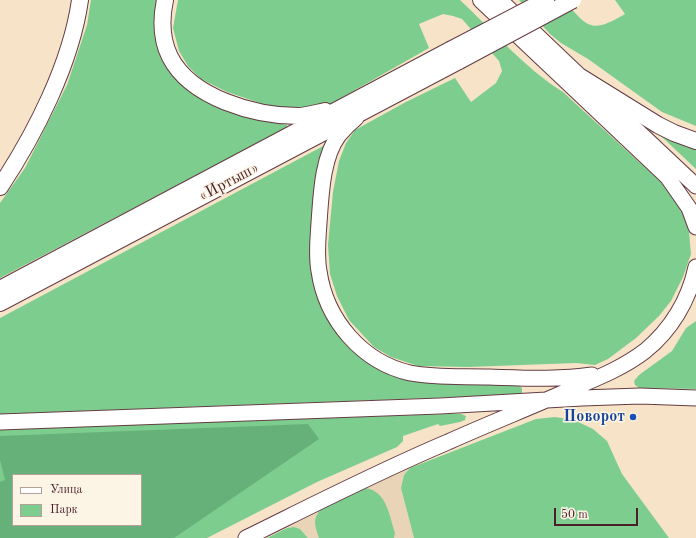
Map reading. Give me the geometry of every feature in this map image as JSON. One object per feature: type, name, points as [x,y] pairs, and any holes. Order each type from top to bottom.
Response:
[{"type":"highway","points":[[0,187],[23,149],[47,102],[75,28],[80,0]]},
{"type":"highway","points":[[165,0],[163,10],[163,30],[165,46],[169,56],[190,82],[207,92],[248,109],[280,115],[299,116],[331,110],[358,99]]},
{"type":"highway","points":[[481,0],[666,175]]},
{"type":"highway","points":[[499,0],[579,76],[658,125],[696,141]]},
{"type":"highway","points":[[454,56],[546,0]]},
{"type":"highway","points":[[454,56],[573,0]]},
{"type":"highway","name":"«Иртыш»","points":[[0,289],[358,99],[454,56]]},
{"type":"highway","name":"«Иртыш»","points":[[0,303],[376,104],[454,56]]},
{"type":"main road","points":[[579,76],[696,186]]},
{"type":"main road","points":[[376,104],[354,120],[339,136],[330,153],[321,190],[317,245],[319,272],[327,302],[333,315],[349,337],[369,356],[380,362],[411,373],[425,375],[557,378],[580,377],[611,372]]},
{"type":"main road","points":[[666,175],[696,204]]},
{"type":"main road","points":[[666,175],[689,208],[696,227]]},
{"type":"main road","points":[[246,538],[381,471],[611,372],[630,361],[646,350],[672,322],[682,306],[694,278],[696,267]]},
{"type":"main road","points":[[0,422],[440,406],[640,396],[696,398]]},
{"type":"shaded area","points":[[410,468],[404,475],[401,488],[414,538],[308,538],[300,529],[294,527],[287,528],[321,509]]},
{"type":"green space","points":[[91,0],[160,0],[157,36],[166,66],[178,81],[189,91],[209,101],[252,118],[287,125],[288,127],[0,278],[0,203],[25,168],[67,85],[87,25]]},
{"type":"green space","points":[[178,0],[460,0],[523,61],[549,83],[563,92],[665,186],[681,208],[689,232],[691,254],[683,277],[671,301],[659,316],[636,338],[608,359],[595,365],[576,363],[468,367],[418,366],[391,357],[374,347],[349,320],[337,296],[330,274],[328,245],[333,192],[339,161],[346,143],[355,130],[406,102],[455,78],[471,102],[496,83],[502,71],[499,61],[462,19],[443,14],[419,24],[429,48],[327,106],[299,110],[269,106],[227,92],[201,79],[188,66],[179,51],[173,28]]},
{"type":"green space","points":[[519,0],[564,0],[585,22],[597,26],[625,14],[615,0],[696,0],[696,126],[662,112],[588,59],[561,43],[550,34]]},
{"type":"green space","points":[[646,122],[670,139],[696,150],[696,169]]},
{"type":"green space","points":[[327,144],[317,293],[327,317],[341,335],[374,366],[518,385],[522,388],[522,393],[511,395],[0,414],[0,318]]},
{"type":"green space","points":[[696,321],[696,389],[639,388],[635,385],[634,381],[639,375],[672,351],[686,328]]},
{"type":"green space","points":[[449,414],[461,414],[466,416],[465,420],[460,422],[440,426],[438,424],[403,436],[403,441],[397,447],[317,482],[207,538],[0,538],[0,429]]},
{"type":"green space","points":[[555,417],[574,420],[593,429],[607,441],[622,474],[669,538],[414,538],[401,488],[404,475],[410,468],[536,419]]},
{"type":"green space","points":[[308,424],[319,439],[174,538],[0,538],[0,482],[5,480],[0,460],[0,436]]},
{"type":"green space","points":[[365,488],[372,490],[383,499],[395,533],[394,538],[319,538],[315,520],[321,509]]},
{"type":"green space","points":[[294,527],[300,529],[308,538],[267,538],[287,528]]},
{"type":"place","name":"Поворот","points":[[633,417]]}]
